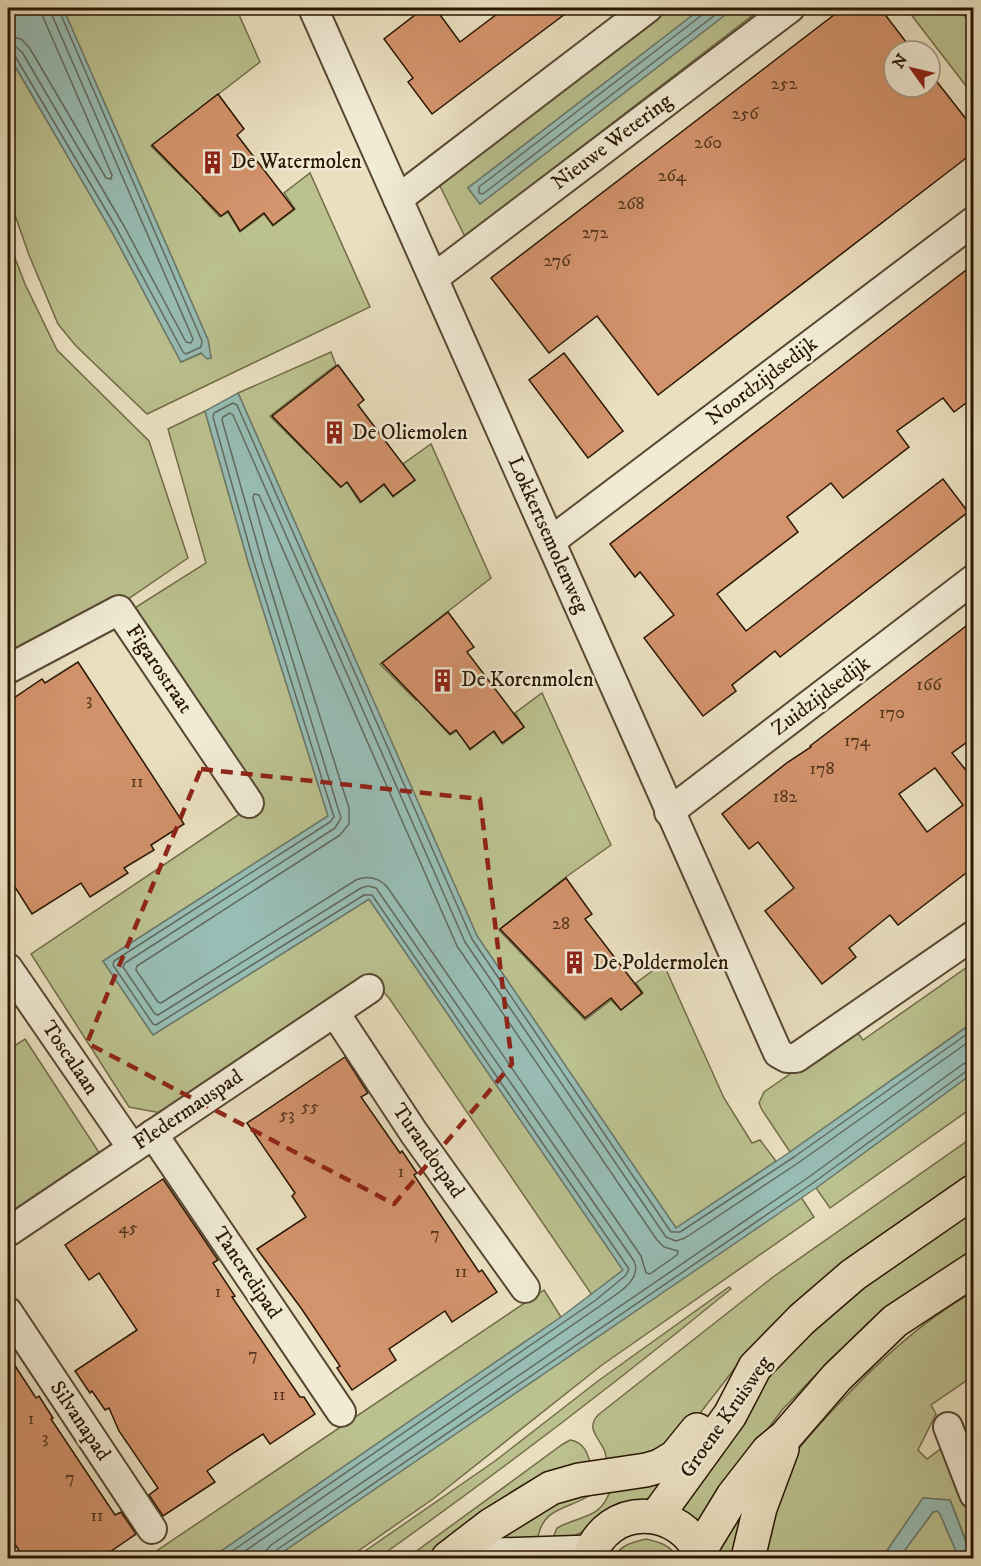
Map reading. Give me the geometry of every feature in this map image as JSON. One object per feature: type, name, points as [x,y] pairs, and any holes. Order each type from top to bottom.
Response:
[{"type":"main road","name":"Groene Kruisweg","points":[[656,1517],[729,1415],[755,1367],[802,1319],[853,1275],[974,1191]]},
{"type":"main road","points":[[483,1558],[497,1555],[590,1555],[601,1537],[612,1527],[625,1520],[640,1517],[656,1517],[672,1522],[686,1531],[701,1554],[733,1496],[768,1451],[785,1437],[837,1377],[895,1322],[974,1269]]},
{"type":"main road","points":[[448,1558],[491,1525],[552,1488],[579,1480],[646,1470],[660,1466],[675,1457],[687,1445],[719,1400],[755,1367]]},
{"type":"main road","points":[[748,1558],[760,1508],[785,1437]]},
{"type":"street","name":"Lokkertsemolenweg","points":[[313,8],[435,277],[669,812],[778,1053],[787,1058],[796,1058],[974,935]]},
{"type":"street","points":[[398,199],[648,8]]},
{"type":"street","name":"Nieuwe Wetering","points":[[435,277],[790,8]]},
{"type":"street","name":"Noordzijdsedijk","points":[[551,541],[974,221]]},
{"type":"street","name":"Zuidzijdsedijk","points":[[669,812],[974,579]]},
{"type":"street","name":"Figarostraat","points":[[8,669],[119,610],[249,802]]},
{"type":"street","name":"Toscalaan","points":[[8,968],[142,1141]]},
{"type":"street","name":"Fledermauspad","points":[[8,1232],[369,988]]},
{"type":"street","name":"Turandotpad","points":[[335,1013],[414,1133],[525,1288]]},
{"type":"street","name":"Tancredipad","points":[[142,1141],[341,1412]]},
{"type":"street","name":"Silvanapad","points":[[8,1312],[152,1529]]},
{"type":"street","points":[[948,1427],[974,1494]]},
{"type":"highlighted area","points":[[201,769],[480,799],[512,1064],[394,1204],[87,1043]]},
{"type":"green space","points":[[63,8],[236,8],[260,62],[151,146],[187,182],[194,177],[205,194],[202,198],[220,217],[228,212],[240,232],[264,214],[273,226],[295,209],[284,193],[310,173],[370,307],[147,414],[76,346],[58,324],[29,255],[8,195],[8,54],[112,232],[181,362],[202,353],[211,358],[208,340]]},
{"type":"green space","points":[[661,8],[702,8],[468,188],[480,204],[734,8],[762,8],[490,217],[470,247],[437,180]]},
{"type":"green space","points":[[906,8],[959,8],[973,27],[973,95],[942,55],[942,39],[930,39]]},
{"type":"green space","points":[[8,240],[25,284],[57,350],[149,441],[188,558],[128,599],[8,657]]},
{"type":"green space","points":[[331,352],[336,365],[270,416],[307,453],[314,448],[325,465],[322,468],[340,487],[347,482],[360,503],[384,485],[393,497],[415,480],[403,464],[431,444],[491,578],[380,664],[416,700],[424,695],[435,712],[432,716],[450,735],[458,730],[470,750],[493,732],[503,744],[524,727],[515,713],[542,693],[611,845],[499,930],[585,1020],[611,1000],[621,1010],[643,993],[636,983],[663,963],[724,1098],[752,1143],[760,1140],[776,1161],[676,1228],[477,936],[238,393]]},
{"type":"green space","points":[[205,411],[249,565],[328,816],[103,961],[153,1035],[369,899],[623,1270],[592,1295],[389,998],[375,983],[161,1113],[129,1107],[31,954],[259,801],[133,609],[206,563],[168,429]]},
{"type":"green space","points":[[973,963],[973,1022],[790,1152],[762,1110],[759,1103],[764,1092],[855,1029],[863,1040]]},
{"type":"green space","points":[[25,1039],[100,1154],[8,1216],[8,1050]]},
{"type":"green space","points":[[973,1073],[973,1107],[830,1208],[816,1188]]},
{"type":"green space","points":[[973,1137],[973,1172],[844,1263],[742,1359],[687,1430],[668,1447],[608,1467],[605,1452],[593,1429],[594,1420],[598,1415],[773,1277]]},
{"type":"green space","points":[[801,1197],[814,1217],[602,1365],[433,1499],[348,1558],[274,1558]]},
{"type":"green space","points":[[973,1212],[973,1250],[874,1320],[829,1361],[782,1410],[700,1526],[673,1507],[743,1410],[800,1342],[858,1292]]},
{"type":"green space","points":[[729,1287],[731,1289],[644,1359],[423,1526],[378,1558],[355,1558],[495,1461],[598,1381]]},
{"type":"green space","points":[[544,1290],[561,1317],[211,1558],[146,1558]]},
{"type":"green space","points":[[973,1292],[973,1376],[931,1405],[936,1414],[918,1450],[927,1459],[947,1444],[973,1512],[973,1558],[950,1500],[923,1498],[882,1558],[757,1558],[783,1475],[804,1442],[846,1396],[897,1347],[933,1318]]},
{"type":"green space","points":[[570,1440],[582,1446],[592,1468],[514,1500],[430,1558],[407,1558],[563,1444]]},
{"type":"green space","points":[[666,1472],[654,1495],[572,1537],[553,1538],[557,1528],[595,1512],[606,1500],[610,1491]]},
{"type":"green space","points":[[571,1493],[592,1494],[550,1515],[544,1521],[537,1542],[478,1545]]},
{"type":"green space","points":[[744,1508],[737,1558],[718,1558],[719,1548]]},
{"type":"green space","points":[[937,1511],[959,1558],[899,1558],[933,1512]]},
{"type":"green space","points":[[646,1539],[668,1547],[677,1558],[614,1558],[623,1547]]},
{"type":"water","points":[[8,8],[63,8],[208,340],[211,358],[207,359],[201,353],[181,362],[112,232],[8,54]]},
{"type":"water","points":[[702,8],[734,8],[480,204],[468,188]]},
{"type":"water","points":[[238,393],[477,936],[676,1228],[790,1152],[974,1022],[973,1073],[816,1188],[274,1558],[211,1558],[561,1317],[623,1270],[369,899],[153,1035],[103,961],[328,816],[249,565],[205,411]]},
{"type":"water","points":[[923,1498],[950,1500],[972,1558],[959,1558],[937,1511],[933,1512],[899,1558],[882,1558]]},
{"type":"building","points":[[424,8],[435,8],[460,42],[505,8],[573,8],[432,114],[408,82],[413,78],[384,39]]},
{"type":"building","points":[[843,8],[880,8],[904,39],[882,39],[882,99],[942,99],[942,88],[974,129],[974,152],[658,395],[597,316],[549,353],[491,278]]},
{"type":"building","name":"De Watermolen","points":[[218,94],[244,129],[237,135],[294,209],[273,225],[264,213],[240,231],[228,211],[221,216],[152,145]]},
{"type":"building","points":[[974,264],[974,397],[954,412],[943,398],[897,431],[909,447],[843,498],[831,483],[787,517],[798,532],[717,594],[746,631],[943,479],[968,512],[780,657],[775,651],[732,685],[736,691],[703,716],[644,638],[674,615],[640,572],[635,577],[610,544]]},
{"type":"building","points":[[564,353],[623,431],[588,458],[529,380]]},
{"type":"building","name":"De Oliemolen","points":[[338,365],[364,400],[358,405],[415,480],[393,496],[384,484],[361,502],[347,482],[341,487],[272,416]]},
{"type":"building","name":"De Korenmolen","points":[[448,612],[474,647],[467,652],[524,727],[502,743],[494,731],[470,749],[456,730],[450,734],[382,663]]},
{"type":"building","points":[[974,620],[974,737],[952,753],[974,780],[974,867],[898,925],[890,915],[849,948],[856,957],[822,984],[765,911],[794,888],[758,842],[749,849],[722,814]],"holes":[[[935,768],[963,805],[927,832],[899,794]]]},
{"type":"building","points":[[78,662],[184,824],[151,845],[154,850],[124,868],[128,873],[90,897],[81,883],[32,914],[8,876],[8,702],[42,679],[45,683]]},
{"type":"building","name":"De Poldermolen","points":[[566,878],[592,914],[585,919],[642,993],[621,1010],[611,998],[585,1018],[500,929]]},
{"type":"building","points":[[345,1057],[368,1093],[361,1097],[400,1153],[402,1151],[417,1173],[414,1175],[479,1272],[482,1270],[497,1292],[452,1322],[445,1311],[389,1349],[396,1360],[352,1390],[337,1368],[340,1366],[301,1308],[257,1249],[306,1217],[292,1196],[295,1193],[247,1123]]},
{"type":"building","points":[[163,1179],[218,1260],[213,1263],[235,1296],[232,1297],[300,1397],[304,1397],[315,1414],[270,1444],[263,1434],[235,1452],[207,1471],[215,1482],[163,1516],[149,1495],[158,1488],[119,1431],[109,1408],[105,1410],[75,1371],[137,1330],[99,1273],[89,1280],[65,1245]]},
{"type":"building","points":[[8,1355],[36,1398],[39,1396],[53,1418],[51,1419],[115,1515],[121,1512],[136,1534],[101,1558],[24,1558],[8,1534]]},
{"type":"place","name":"De Watermolen","points":[[213,162]]},
{"type":"place","name":"De Oliemolen","points":[[334,433]]},
{"type":"place","name":"De Korenmolen","points":[[443,680]]},
{"type":"place","name":"De Poldermolen","points":[[575,963]]}]
